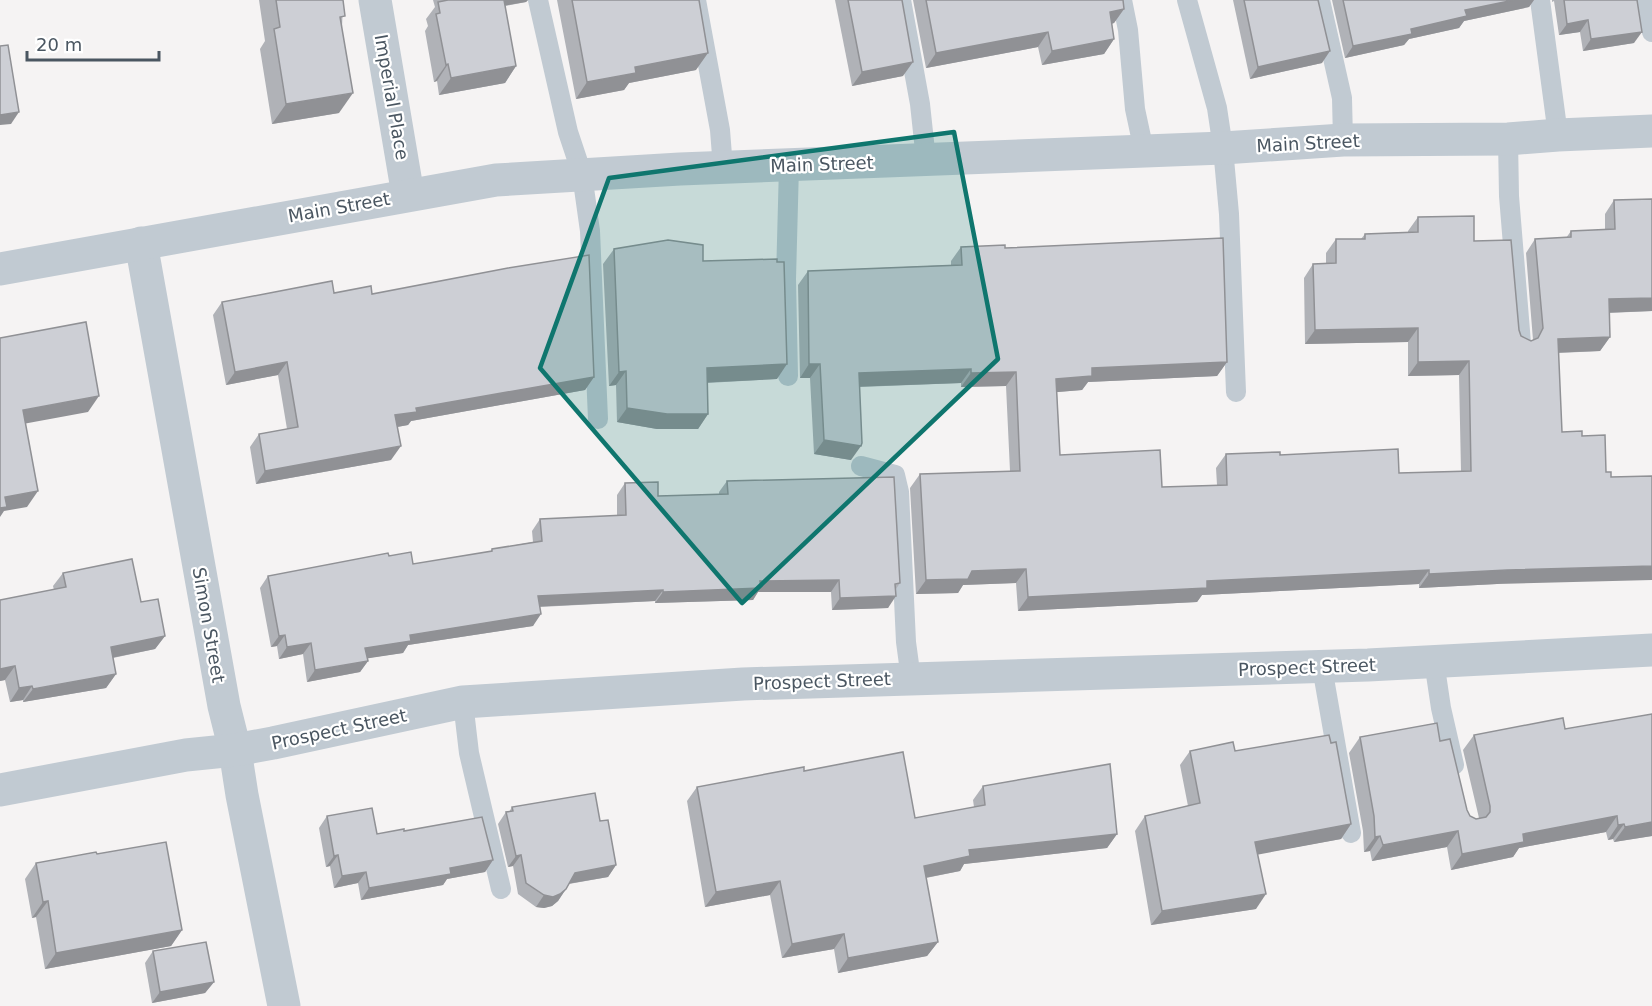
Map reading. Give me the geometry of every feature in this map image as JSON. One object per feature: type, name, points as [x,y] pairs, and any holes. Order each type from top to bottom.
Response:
[{"type":"street","name":"Imperial Place","points":[[375,0],[408,195]]},
{"type":"street","name":"Main Street","points":[[0,269],[496,180],[582,174],[1224,148],[1343,140],[1508,140],[1558,135],[1652,131]]},
{"type":"street","name":"Simon Street","points":[[141,243],[224,706],[235,750],[284,1006]]},
{"type":"street","name":"Prospect Street","points":[[0,790],[186,755],[235,750],[463,702],[743,684],[1322,667],[1652,650]]},
{"type":"lane","points":[[538,0],[568,132],[582,174],[591,231],[598,419]]},
{"type":"lane","points":[[696,0],[720,130],[723,168]]},
{"type":"lane","points":[[901,0],[920,104],[926,159]]},
{"type":"lane","points":[[1122,0],[1128,30],[1136,109],[1144,151]]},
{"type":"lane","points":[[1187,0],[1217,108],[1224,148],[1236,392]]},
{"type":"lane","points":[[1320,0],[1341,98],[1343,140]]},
{"type":"lane","points":[[1540,0],[1558,135]]},
{"type":"lane","points":[[1645,0],[1652,32]]},
{"type":"lane","points":[[1508,140],[1509,196],[1521,343]]},
{"type":"lane","points":[[788,376],[786,279],[789,166]]},
{"type":"lane","points":[[861,466],[895,475],[899,492],[906,642],[911,679]]},
{"type":"lane","points":[[1434,662],[1441,708],[1460,788]]},
{"type":"lane","points":[[1322,667],[1351,833]]},
{"type":"lane","points":[[463,702],[468,753],[501,889]]},
{"type":"highlighted area","points":[[954,132],[998,359],[742,603],[540,368],[609,178]]},
{"type":"building","points":[[276,0],[343,0],[345,16],[340,17],[353,93],[286,104],[274,29],[280,27]]},
{"type":"building","points":[[504,0],[516,66],[451,78],[448,64],[446,65],[436,14],[440,13],[438,2]]},
{"type":"building","points":[[572,0],[699,0],[708,53],[635,67],[636,73],[587,82]]},
{"type":"building","points":[[848,0],[902,0],[913,62],[862,72]]},
{"type":"building","points":[[926,0],[1123,0],[1124,9],[1110,12],[1114,39],[1052,51],[1048,32],[936,53]]},
{"type":"building","points":[[1244,0],[1318,0],[1330,51],[1258,67]]},
{"type":"building","points":[[1343,0],[1514,0],[1465,10],[1467,16],[1411,29],[1412,34],[1353,46]]},
{"type":"building","points":[[1564,0],[1637,0],[1642,32],[1591,39],[1588,20],[1567,24]]},
{"type":"building","points":[[8,45],[19,112],[0,115],[0,46]]},
{"type":"building","points":[[1652,199],[1652,298],[1609,299],[1610,337],[1558,339],[1562,432],[1582,431],[1582,436],[1605,435],[1606,472],[1611,472],[1611,477],[1652,476],[1652,566],[1429,574],[1429,570],[1207,581],[1207,588],[1028,597],[1026,569],[972,571],[968,579],[926,580],[920,474],[1020,471],[1016,372],[971,373],[971,369],[859,373],[861,446],[824,440],[820,364],[809,364],[808,271],[962,265],[961,247],[1005,245],[1005,248],[1223,238],[1227,362],[1092,368],[1092,376],[1056,379],[1060,455],[1160,450],[1162,487],[1227,485],[1226,454],[1280,452],[1280,455],[1398,449],[1399,473],[1471,471],[1469,361],[1418,362],[1418,328],[1315,330],[1313,264],[1336,263],[1336,239],[1365,239],[1365,234],[1418,232],[1418,217],[1474,216],[1474,241],[1511,240],[1519,330],[1521,336],[1531,341],[1538,338],[1543,328],[1535,239],[1571,237],[1571,231],[1615,229],[1614,200]]},
{"type":"building","points":[[668,240],[703,245],[703,261],[777,259],[777,262],[784,262],[787,364],[707,368],[708,414],[667,414],[627,408],[626,371],[619,372],[614,249]]},
{"type":"building","points":[[589,255],[594,377],[416,408],[417,412],[395,415],[401,446],[265,471],[259,434],[298,427],[287,362],[235,372],[222,302],[332,281],[334,293],[371,286],[372,294]]},
{"type":"building","points":[[86,322],[99,396],[23,410],[38,491],[5,497],[7,507],[0,508],[0,338]]},
{"type":"building","points":[[894,477],[900,583],[895,584],[896,596],[840,598],[839,580],[760,581],[761,588],[538,596],[541,614],[410,635],[411,641],[365,648],[368,661],[315,670],[311,643],[287,647],[285,635],[279,636],[268,576],[388,553],[389,556],[411,552],[413,564],[542,541],[540,519],[626,515],[625,483],[658,482],[658,496],[728,494],[727,481]]},
{"type":"building","points":[[132,559],[141,602],[158,599],[165,636],[111,647],[116,674],[33,689],[32,686],[19,688],[15,666],[0,669],[0,600],[66,587],[63,573]]},
{"type":"building","points":[[1652,714],[1652,822],[1625,827],[1624,824],[1618,825],[1617,816],[1523,834],[1524,842],[1462,854],[1458,831],[1383,845],[1380,836],[1375,837],[1374,816],[1360,737],[1437,723],[1440,741],[1450,739],[1467,810],[1470,816],[1476,819],[1486,817],[1490,812],[1490,806],[1474,735],[1563,718],[1565,729]]},
{"type":"building","points":[[1329,735],[1331,743],[1336,742],[1351,824],[1255,842],[1266,894],[1162,911],[1145,816],[1200,803],[1190,751],[1233,742],[1235,751]]},
{"type":"building","points":[[903,752],[915,818],[985,805],[983,786],[1110,764],[1117,834],[969,850],[970,856],[924,866],[938,942],[848,958],[844,934],[792,944],[780,881],[716,892],[697,787],[804,767],[804,771]]},
{"type":"building","points":[[595,793],[600,821],[608,820],[616,865],[575,873],[566,889],[560,894],[553,897],[544,895],[526,883],[521,855],[516,856],[506,812],[513,811],[512,807]]},
{"type":"building","points":[[372,808],[377,834],[482,817],[493,860],[450,868],[451,874],[369,888],[366,872],[342,876],[338,855],[334,856],[327,816]]},
{"type":"building","points":[[166,842],[182,930],[56,953],[48,901],[43,902],[36,863]]},
{"type":"building","points":[[206,942],[214,982],[160,992],[153,951]]}]
